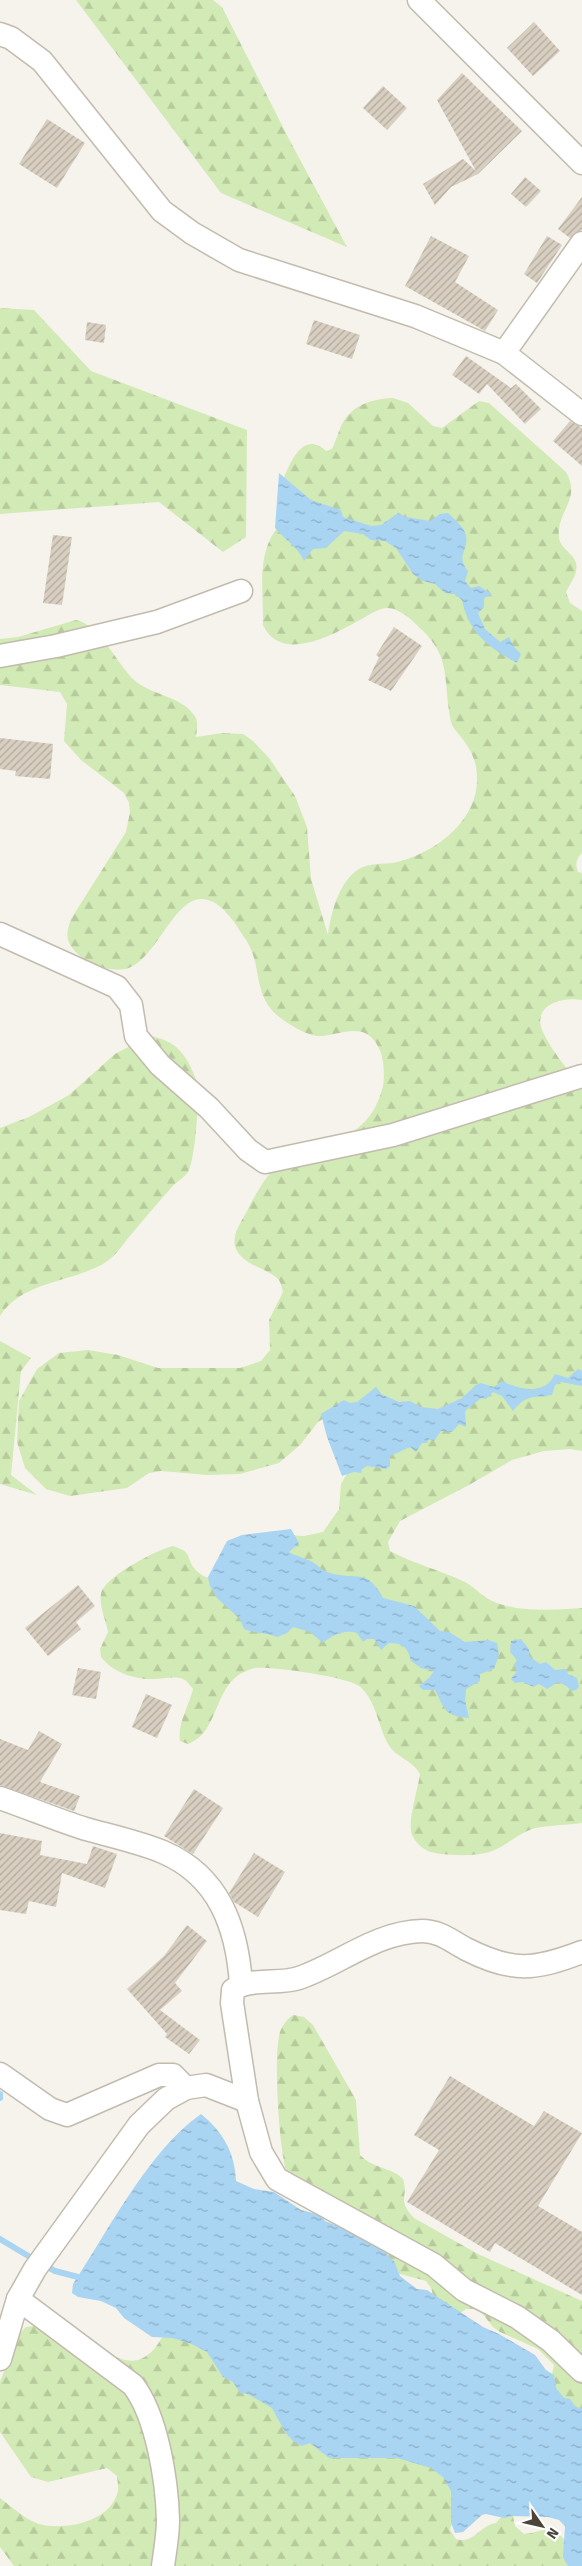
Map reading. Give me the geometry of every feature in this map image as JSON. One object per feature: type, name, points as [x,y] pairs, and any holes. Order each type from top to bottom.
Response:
[{"type":"street","points":[[419,0],[582,163]]},
{"type":"street","points":[[0,34],[11,38],[42,61],[162,211],[192,233],[239,260],[415,316],[504,353],[582,414]]},
{"type":"street","points":[[504,353],[582,243]]},
{"type":"street","points":[[0,656],[56,646],[157,622],[241,591]]},
{"type":"street","points":[[0,934],[117,987],[131,1005],[136,1036],[160,1065],[209,1108],[248,1150],[266,1162],[393,1135],[582,1076]]},
{"type":"street","points":[[0,1798],[61,1821],[163,1852],[198,1873],[220,1900],[233,1936],[239,1962],[241,1984]]},
{"type":"street","points":[[582,1952],[555,1962],[528,1968],[502,1964],[467,1950],[440,1933],[422,1931],[400,1934],[366,1946],[299,1978],[280,1982],[241,1984],[233,1990],[232,2002],[247,2101],[261,2152],[277,2179],[434,2265],[464,2290],[517,2317],[551,2341],[582,2370]]},
{"type":"street","points":[[0,2074],[50,2109],[67,2116],[159,2075],[173,2075],[186,2088]]},
{"type":"street","points":[[0,2359],[18,2299],[46,2252],[139,2125],[166,2099],[186,2088],[206,2085],[247,2101]]},
{"type":"street","points":[[18,2299],[133,2385],[144,2399],[152,2417],[166,2494],[168,2522],[163,2566]]},
{"type":"green space","points":[[76,0],[213,0],[222,7],[290,141],[347,247],[221,193]]},
{"type":"green space","points":[[0,308],[34,310],[91,371],[247,430],[246,537],[223,552],[159,502],[0,514]]},
{"type":"green space","points":[[393,398],[408,403],[433,426],[442,428],[479,401],[489,403],[566,472],[571,490],[570,498],[561,520],[559,538],[560,542],[573,557],[576,566],[576,571],[566,592],[570,603],[582,611],[582,853],[576,864],[578,872],[582,873],[582,1000],[575,999],[553,1003],[542,1012],[540,1019],[541,1027],[557,1056],[570,1071],[582,1078],[582,1451],[570,1449],[544,1451],[512,1460],[400,1521],[388,1542],[390,1551],[465,1582],[490,1600],[500,1604],[535,1610],[582,1608],[582,1823],[536,1828],[524,1832],[492,1851],[469,1855],[434,1853],[421,1846],[413,1837],[411,1822],[420,1774],[413,1765],[390,1747],[370,1699],[359,1686],[340,1679],[308,1673],[255,1668],[237,1676],[228,1686],[204,1732],[188,1744],[180,1741],[180,1728],[193,1689],[185,1680],[178,1678],[147,1679],[124,1674],[111,1667],[101,1657],[100,1649],[108,1632],[101,1604],[101,1594],[104,1587],[132,1565],[173,1546],[186,1553],[196,1570],[209,1578],[347,1624],[485,1659],[284,1557],[288,1535],[304,1536],[323,1532],[339,1509],[341,1484],[352,1465],[339,1409],[318,1422],[300,1445],[279,1463],[240,1474],[207,1475],[161,1471],[149,1473],[127,1488],[70,1496],[46,1489],[25,1468],[17,1442],[19,1401],[37,1369],[59,1353],[88,1350],[118,1355],[158,1368],[240,1368],[261,1361],[270,1350],[269,1320],[283,1292],[279,1280],[248,1262],[238,1253],[234,1242],[238,1229],[260,1188],[277,1166],[284,1161],[340,1139],[362,1125],[371,1115],[378,1102],[383,1086],[384,1070],[379,1047],[370,1036],[363,1032],[348,1031],[317,1036],[296,1028],[278,1016],[264,998],[255,960],[246,940],[228,914],[209,900],[192,901],[183,908],[149,951],[131,967],[123,969],[104,968],[77,954],[71,947],[67,936],[71,919],[126,832],[130,812],[129,803],[124,793],[81,760],[64,741],[67,704],[60,692],[0,685],[0,639],[18,637],[76,620],[85,623],[108,646],[134,680],[182,704],[194,715],[197,720],[196,737],[222,733],[243,734],[253,741],[269,758],[295,796],[307,827],[311,879],[328,935],[336,900],[350,877],[365,866],[397,862],[411,858],[426,851],[452,833],[470,808],[475,794],[477,778],[475,761],[465,742],[452,725],[442,659],[431,639],[409,617],[391,608],[383,608],[333,634],[306,643],[293,644],[281,643],[271,636],[263,625],[262,572],[264,560],[272,536],[280,525],[367,531],[392,538],[476,599],[391,530],[337,526],[282,483],[293,459],[304,446],[310,444],[318,445],[326,451],[332,449],[346,417],[357,407],[371,401]]},
{"type":"green space","points":[[149,1036],[166,1041],[179,1050],[184,1055],[196,1079],[198,1097],[197,1126],[191,1166],[188,1172],[171,1188],[110,1259],[93,1269],[49,1283],[22,1295],[10,1304],[0,1316],[0,1128],[29,1117],[69,1095],[115,1054]]},
{"type":"green space","points":[[0,1341],[31,1358],[21,1371],[11,1475],[37,1495],[0,1484]]},
{"type":"green space","points":[[294,2015],[304,2017],[313,2025],[356,2100],[360,2155],[371,2163],[393,2172],[403,2179],[405,2190],[404,2202],[414,2218],[478,2254],[582,2301],[582,2416],[556,2396],[551,2379],[554,2365],[538,2349],[500,2332],[493,2327],[482,2313],[474,2309],[466,2309],[459,2314],[434,2298],[431,2288],[426,2281],[393,2272],[287,2174],[279,2125],[277,2061],[280,2032],[286,2022]]},
{"type":"green space","points":[[52,2324],[107,2354],[129,2361],[138,2360],[148,2355],[166,2329],[399,2451],[449,2471],[457,2504],[450,2530],[456,2539],[462,2540],[472,2537],[485,2527],[496,2523],[504,2514],[512,2511],[515,2526],[524,2534],[544,2530],[557,2533],[562,2537],[570,2548],[578,2566],[14,2566],[0,2547],[0,2498],[34,2522],[50,2526],[61,2526],[86,2522],[97,2517],[114,2502],[118,2491],[117,2476],[107,2468],[48,2482],[31,2477],[0,2432],[0,2382],[18,2335],[26,2327]]},
{"type":"water","points":[[279,473],[311,500],[341,510],[343,517],[371,526],[381,525],[398,513],[406,517],[430,521],[440,514],[448,513],[461,526],[466,536],[466,546],[462,557],[464,566],[468,571],[465,581],[471,588],[479,586],[492,594],[484,598],[484,607],[478,613],[485,629],[500,642],[509,637],[514,647],[521,654],[517,663],[497,651],[481,638],[469,621],[462,600],[454,594],[445,593],[435,584],[423,581],[413,574],[396,548],[385,541],[371,540],[363,534],[344,531],[326,548],[313,549],[304,561],[295,548],[275,528]]},
{"type":"water","points":[[578,1369],[582,1371],[582,1386],[561,1382],[555,1385],[552,1395],[526,1399],[513,1411],[502,1396],[493,1392],[486,1399],[481,1398],[465,1411],[466,1427],[459,1424],[452,1432],[441,1431],[434,1441],[429,1439],[427,1443],[422,1443],[416,1452],[410,1447],[390,1456],[390,1466],[386,1469],[367,1466],[362,1469],[361,1473],[354,1472],[342,1476],[327,1437],[321,1414],[344,1400],[350,1403],[357,1402],[376,1387],[381,1394],[399,1402],[410,1401],[421,1407],[438,1409],[462,1398],[476,1385],[481,1383],[494,1387],[502,1381],[524,1389],[538,1388],[545,1386],[555,1374],[568,1378]]},
{"type":"water","points":[[291,1529],[299,1543],[289,1552],[311,1561],[328,1572],[366,1579],[377,1588],[383,1598],[414,1606],[440,1631],[449,1632],[465,1642],[488,1640],[497,1643],[499,1655],[494,1669],[480,1674],[480,1681],[466,1689],[465,1700],[469,1718],[450,1714],[435,1690],[423,1690],[419,1686],[434,1671],[421,1668],[411,1661],[408,1653],[401,1645],[389,1643],[381,1650],[374,1639],[367,1639],[363,1642],[357,1633],[352,1632],[339,1634],[323,1643],[310,1632],[293,1627],[287,1633],[277,1637],[244,1629],[240,1619],[217,1598],[210,1586],[208,1577],[227,1541],[242,1535]]},
{"type":"water","points":[[521,1639],[529,1649],[529,1656],[540,1664],[546,1662],[555,1670],[566,1669],[568,1674],[577,1678],[579,1687],[572,1691],[558,1682],[547,1689],[539,1684],[533,1687],[523,1682],[515,1683],[511,1679],[517,1671],[514,1665],[517,1660],[510,1652],[511,1641]]},
{"type":"water","points":[[201,2114],[226,2143],[233,2161],[236,2181],[254,2189],[274,2192],[301,2210],[321,2215],[325,2221],[364,2236],[372,2245],[381,2249],[394,2261],[400,2276],[417,2289],[427,2290],[483,2327],[535,2355],[546,2370],[554,2375],[556,2388],[564,2398],[570,2399],[575,2406],[582,2409],[582,2566],[568,2566],[563,2557],[565,2526],[559,2520],[548,2517],[512,2516],[504,2518],[486,2514],[482,2515],[463,2532],[455,2533],[451,2523],[451,2491],[443,2477],[431,2468],[397,2458],[329,2458],[310,2443],[302,2446],[293,2441],[285,2432],[272,2408],[248,2394],[240,2393],[233,2382],[223,2377],[207,2352],[192,2344],[173,2338],[152,2337],[124,2318],[116,2308],[101,2301],[78,2297],[72,2293],[73,2284],[115,2216],[147,2170],[182,2129]]},
{"type":"building","points":[[534,22],[560,51],[533,76],[507,48]]},
{"type":"building","points":[[462,73],[522,131],[478,174],[451,187],[435,205],[423,184],[463,159],[476,171],[437,100]]},
{"type":"building","points":[[383,86],[407,108],[387,130],[363,108]]},
{"type":"building","points":[[47,119],[85,143],[57,188],[19,164]]},
{"type":"building","points":[[525,177],[541,191],[526,207],[511,194]]},
{"type":"building","points":[[582,197],[582,229],[570,238],[558,229]]},
{"type":"building","points":[[431,236],[469,256],[455,282],[498,310],[485,331],[405,286]]},
{"type":"building","points":[[547,236],[562,245],[537,283],[524,274]]},
{"type":"building","points":[[314,320],[360,335],[352,359],[306,344]]},
{"type":"building","points":[[87,322],[106,325],[104,343],[85,340]]},
{"type":"building","points":[[466,356],[511,388],[516,384],[541,409],[525,424],[487,384],[479,394],[452,375]]},
{"type":"building","points":[[570,421],[582,428],[582,466],[553,441]]},
{"type":"building","points":[[53,535],[72,537],[62,605],[43,603]]},
{"type":"building","points":[[394,627],[422,646],[391,691],[368,680],[379,657],[376,655]]},
{"type":"building","points":[[0,738],[53,744],[50,779],[15,776],[16,771],[0,769]]},
{"type":"building","points":[[78,1585],[95,1606],[76,1622],[81,1629],[48,1656],[25,1628]]},
{"type":"building","points":[[78,1668],[101,1672],[96,1699],[72,1695]]},
{"type":"building","points":[[146,1694],[172,1705],[157,1738],[132,1727]]},
{"type":"building","points":[[39,1731],[62,1744],[40,1782],[80,1796],[74,1811],[0,1785],[0,1739],[28,1750]]},
{"type":"building","points":[[194,1789],[223,1808],[193,1854],[164,1836]]},
{"type":"building","points":[[0,1833],[42,1841],[40,1855],[87,1864],[93,1846],[117,1854],[105,1888],[62,1873],[56,1907],[29,1901],[26,1914],[0,1910]]},
{"type":"building","points":[[254,1853],[285,1872],[258,1917],[234,1902],[229,1893]]},
{"type":"building","points":[[187,1925],[207,1941],[175,1983],[182,1991],[160,2010],[200,2040],[189,2054],[165,2037],[167,2034],[127,1989],[164,1956]]},
{"type":"building","points":[[450,2076],[534,2126],[544,2111],[582,2133],[538,2206],[582,2232],[582,2295],[495,2243],[490,2252],[407,2202],[439,2150],[414,2135]]},
{"type":"waterway","points":[[0,2239],[35,2260]]},
{"type":"waterway","points":[[44,2265],[55,2271],[78,2277]]}]
